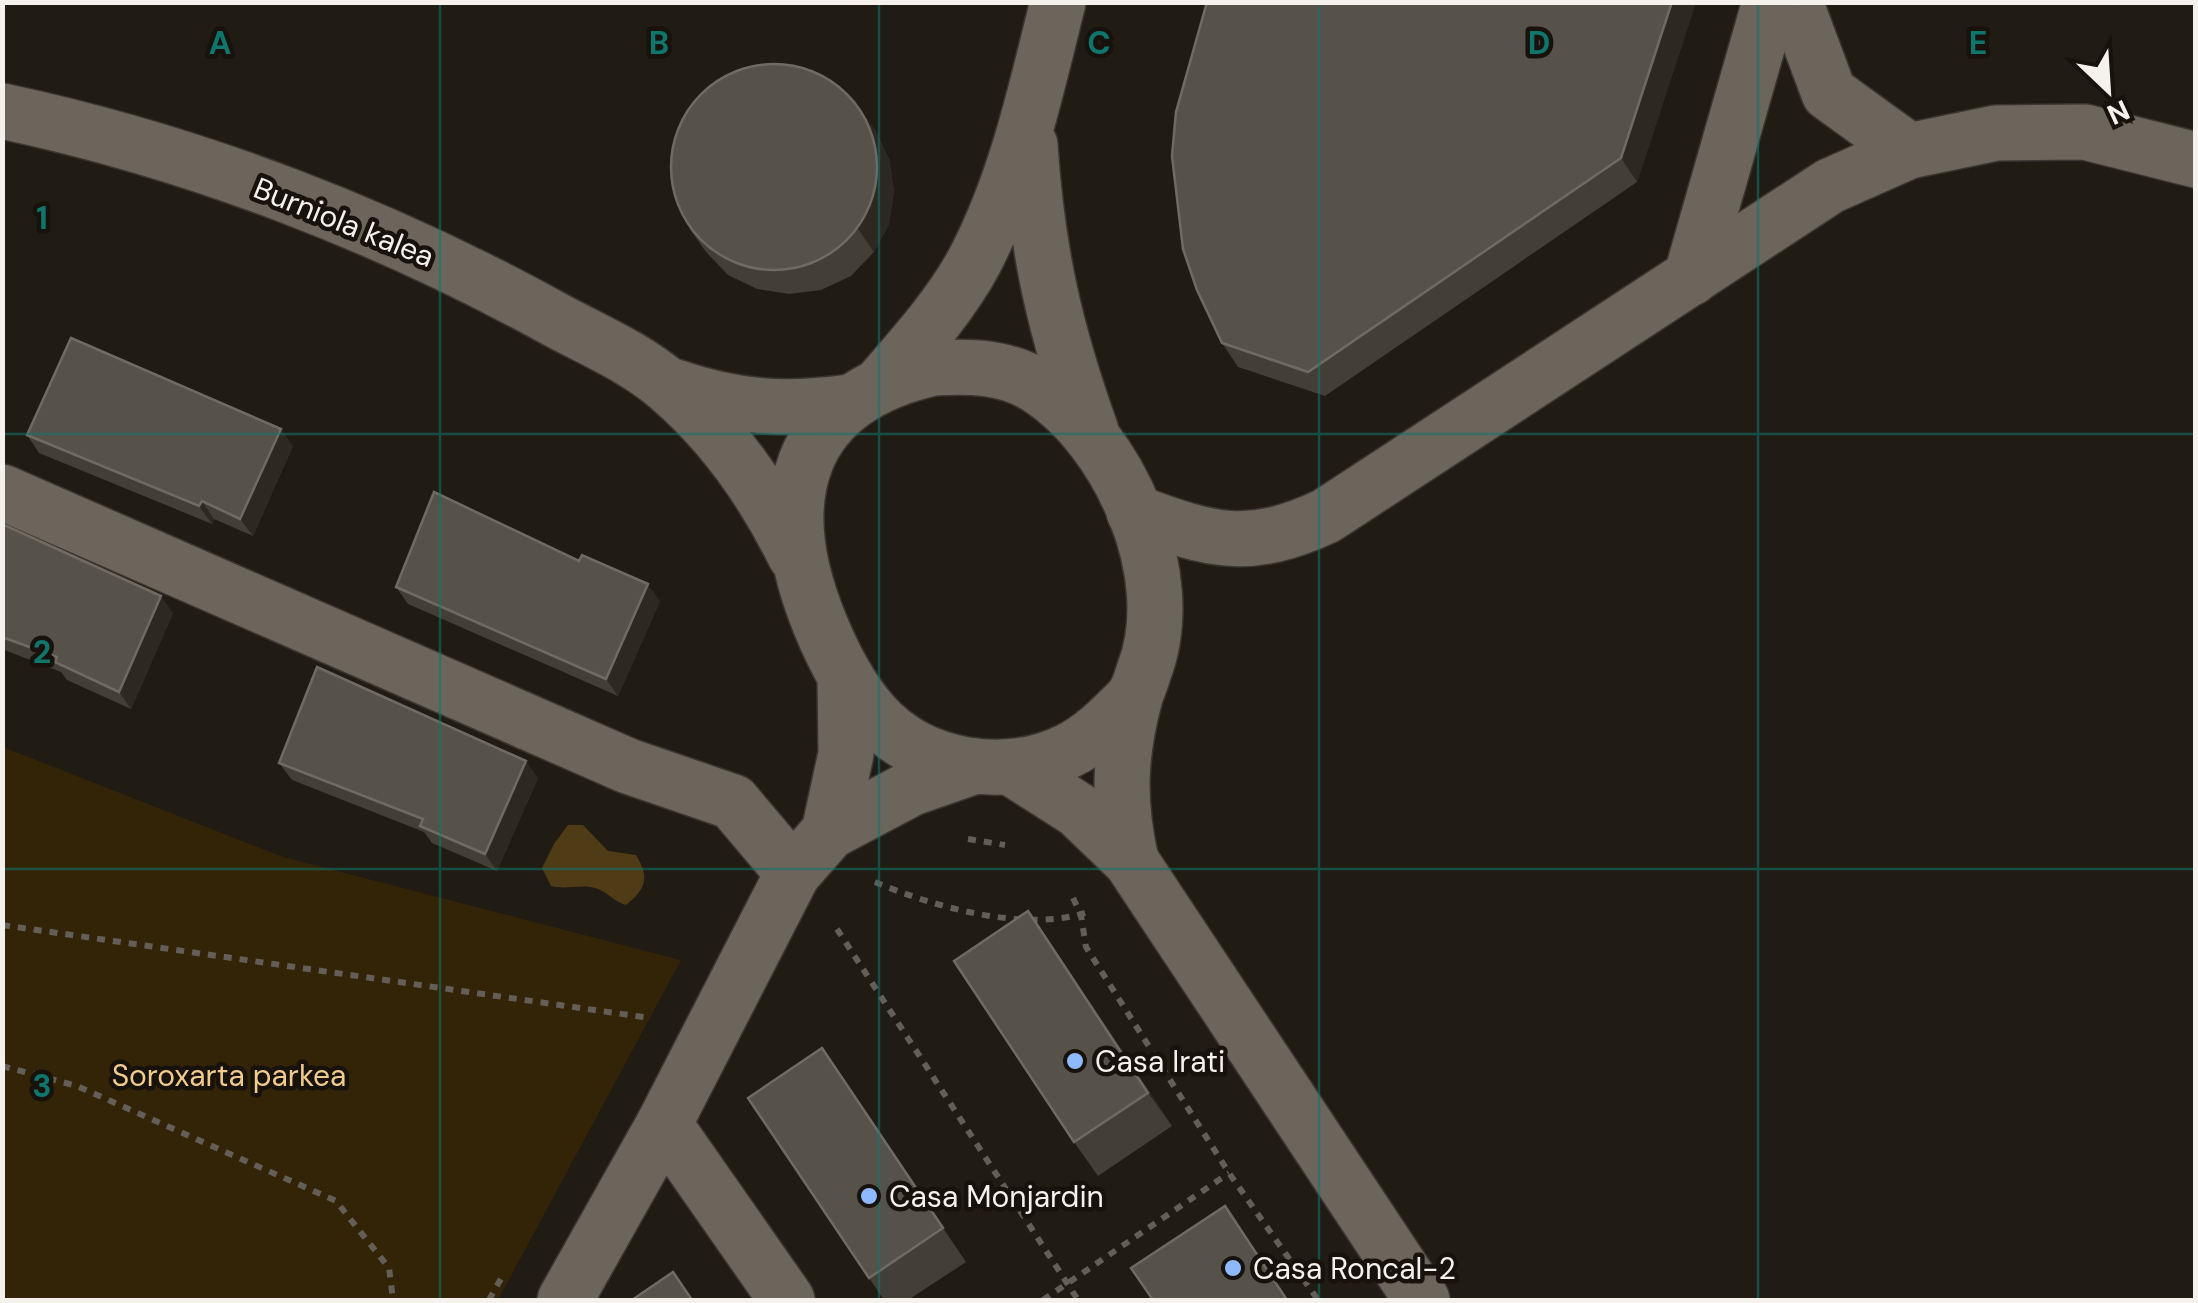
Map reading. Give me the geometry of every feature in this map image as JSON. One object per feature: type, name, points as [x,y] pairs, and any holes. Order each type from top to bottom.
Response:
[{"type":"street","points":[[1058,2],[1009,183],[973,264],[931,326],[817,439],[800,479],[795,506],[799,564],[809,598],[845,676],[874,716],[905,743],[938,758],[994,767],[1078,810],[1131,861],[1422,1300]]},
{"type":"street","points":[[1691,278],[1770,2]]},
{"type":"street","points":[[1795,2],[1829,93],[1909,151]]},
{"type":"street","name":"Burniola kalea","points":[[2,111],[200,164],[364,225],[502,290],[665,383],[709,399],[756,408],[804,408],[866,393],[934,368],[988,368],[1034,384],[1070,411],[1092,436]]},
{"type":"street","points":[[1029,117],[1034,201],[1046,284],[1066,361],[1092,436],[1115,471],[1134,512],[1149,554],[1156,601],[1152,652],[1134,697],[1124,739],[1120,782],[1131,861]]},
{"type":"street","points":[[1134,512],[1191,534],[1221,539],[1250,540],[1297,530],[1326,516],[1830,186],[1909,151],[1996,133],[2085,132],[2196,160]]},
{"type":"street","name":"Burniola kalea","points":[[665,383],[707,422],[743,466],[774,512],[799,564]]},
{"type":"street","points":[[2,492],[628,766],[733,802],[793,873]]},
{"type":"street","points":[[829,832],[846,754],[845,676]]},
{"type":"street","points":[[565,1300],[664,1124],[793,873],[829,832],[912,788],[1069,750],[1103,728],[1134,697]]},
{"type":"street","points":[[664,1124],[787,1300]]},
{"type":"path","points":[[964,838],[1000,842],[1013,849]]},
{"type":"path","points":[[876,870],[865,877],[923,902],[999,916],[1058,919],[1104,907]]},
{"type":"path","points":[[1070,893],[1080,915],[1086,947],[1229,1173],[1318,1300]]},
{"type":"path","points":[[2,925],[650,1018],[641,1034]]},
{"type":"path","points":[[834,925],[1078,1300]]},
{"type":"path","points":[[2,1066],[77,1086],[336,1201],[389,1268],[392,1300]]},
{"type":"path","points":[[1043,1300],[1229,1173]]},
{"type":"path","points":[[489,1300],[508,1267]]},
{"type":"green space","name":"Soroxarta parkea","points":[[3,747],[283,857],[681,960],[498,1300],[3,1300]]},
{"type":"shaded area","points":[[568,825],[583,825],[608,851],[636,855],[644,883],[626,905],[595,888],[551,886],[542,868]]},
{"type":"building","points":[[1207,2],[1672,2],[1621,158],[1308,372],[1222,343],[1183,249],[1172,156],[1176,112]]},
{"type":"building","points":[[774,64],[813,72],[847,94],[869,128],[877,167],[869,206],[847,240],[813,262],[774,270],[735,262],[701,240],[679,206],[671,167],[679,128],[701,94],[735,72]]},
{"type":"building","points":[[71,338],[281,429],[240,519],[27,435]]},
{"type":"building","points":[[434,492],[579,561],[582,555],[648,584],[606,679],[396,587]]},
{"type":"building","points":[[2,524],[161,596],[119,692],[55,662],[57,657],[2,637]]},
{"type":"building","points":[[317,667],[526,761],[485,854],[420,826],[423,819],[279,763]]},
{"type":"building","name":"Casa Irati","points":[[1028,911],[1148,1093],[1074,1142],[954,961]]},
{"type":"building","name":"Casa Monjardin","points":[[822,1048],[943,1228],[869,1278],[748,1098]]},
{"type":"building","points":[[1225,1206],[1287,1300],[1153,1300],[1131,1268]]},
{"type":"building","points":[[673,1272],[692,1300],[632,1300]]},
{"type":"place","name":"Casa Irati","points":[[1075,1061]]},
{"type":"place","name":"Casa Monjardin","points":[[869,1196]]},
{"type":"place","name":"Casa Roncal-2","points":[[1233,1268]]}]
